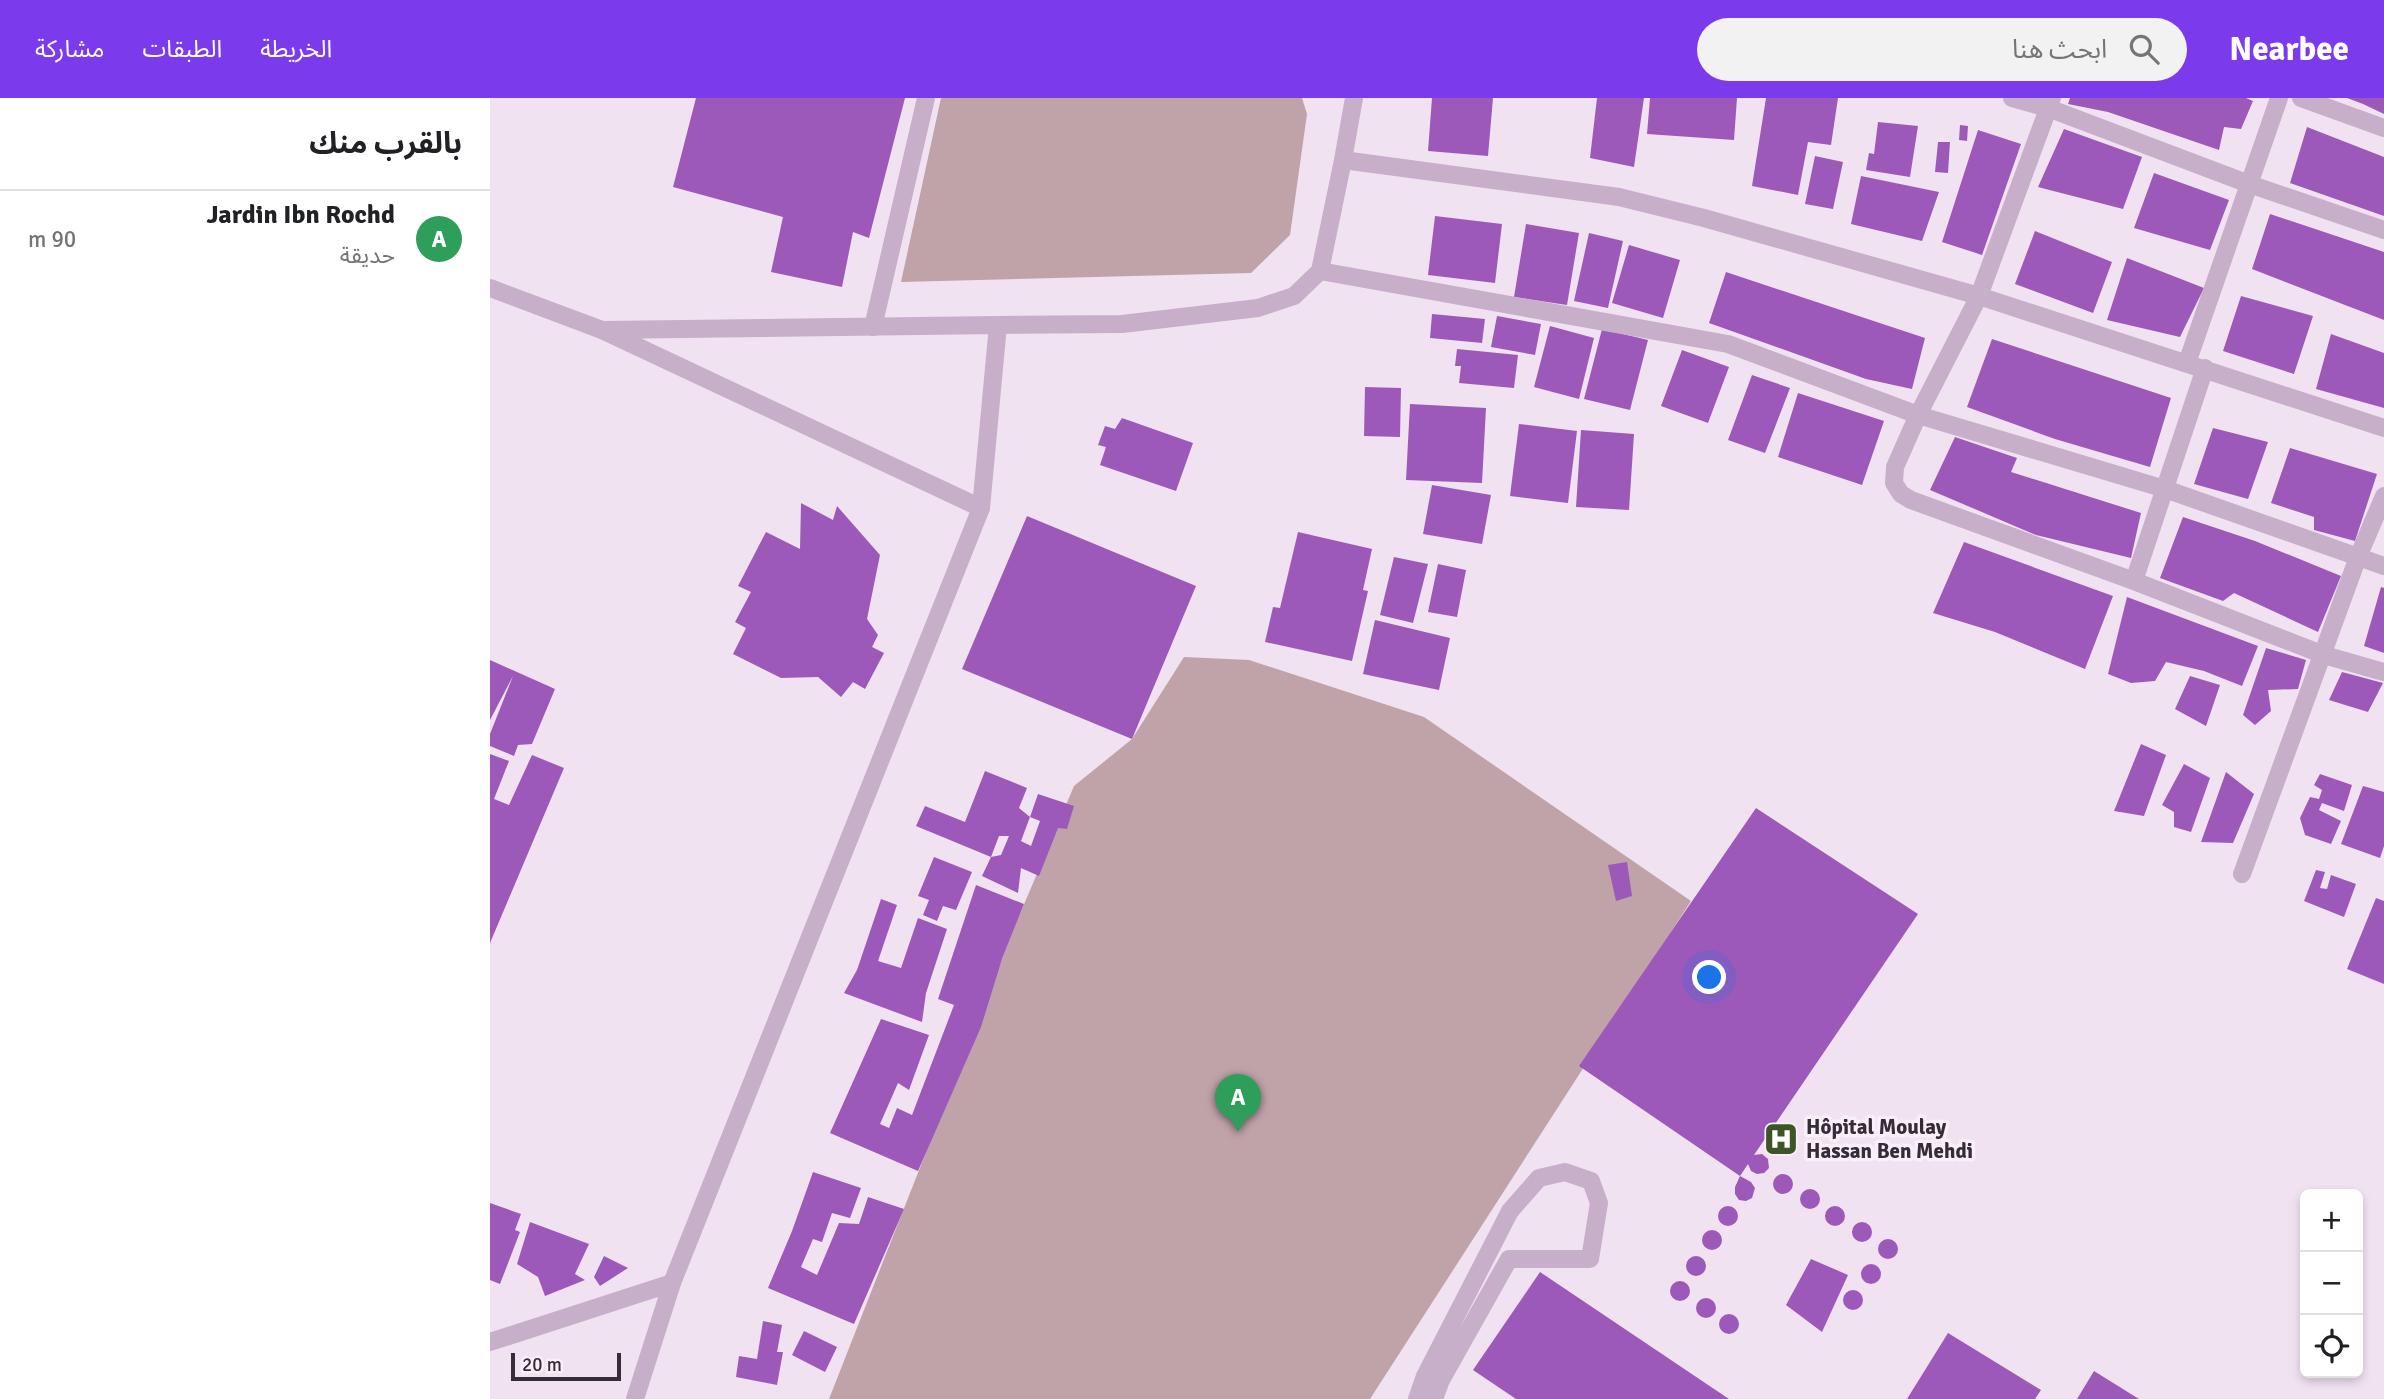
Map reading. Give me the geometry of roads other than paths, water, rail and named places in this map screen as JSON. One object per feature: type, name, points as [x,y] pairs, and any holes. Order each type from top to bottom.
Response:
[{"type":"street","points":[[873,327],[926,98]]},
{"type":"street","points":[[602,330],[1122,324],[1258,308],[1294,296],[1320,271],[1354,98]]},
{"type":"street","points":[[2012,98],[2050,103],[2249,184],[2384,230]]},
{"type":"street","points":[[2187,363],[2279,98]]},
{"type":"street","points":[[2301,98],[2384,128]]},
{"type":"street","points":[[2050,103],[1979,296],[1918,415],[1895,467],[1894,483],[1901,494],[1911,500],[2134,581],[2324,655],[2384,672]]},
{"type":"street","points":[[1343,160],[1619,197],[1704,218],[1979,296],[2384,428]]},
{"type":"street","points":[[1320,271],[1728,344],[1918,415],[2165,489],[2384,566]]},
{"type":"street","points":[[490,288],[602,330],[981,508]]},
{"type":"street","points":[[635,1399],[671,1283],[981,508],[998,325]]},
{"type":"street","points":[[2134,581],[2205,368]]},
{"type":"street","points":[[2242,874],[2358,557],[2384,496]]},
{"type":"street","points":[[1416,1399],[1425,1376],[1510,1210],[1539,1178],[1565,1172],[1591,1181],[1599,1203],[1590,1259],[1509,1259],[1441,1380],[1434,1399]]},
{"type":"street","points":[[490,1342],[671,1283]]},
{"type":"place","name":"Jardin Ibn Rochd","points":[[1238,1132]]},
{"type":"place","name":"Hôpital Moulay Hassan Ben Mehdi","points":[[1781,1139]]}]
